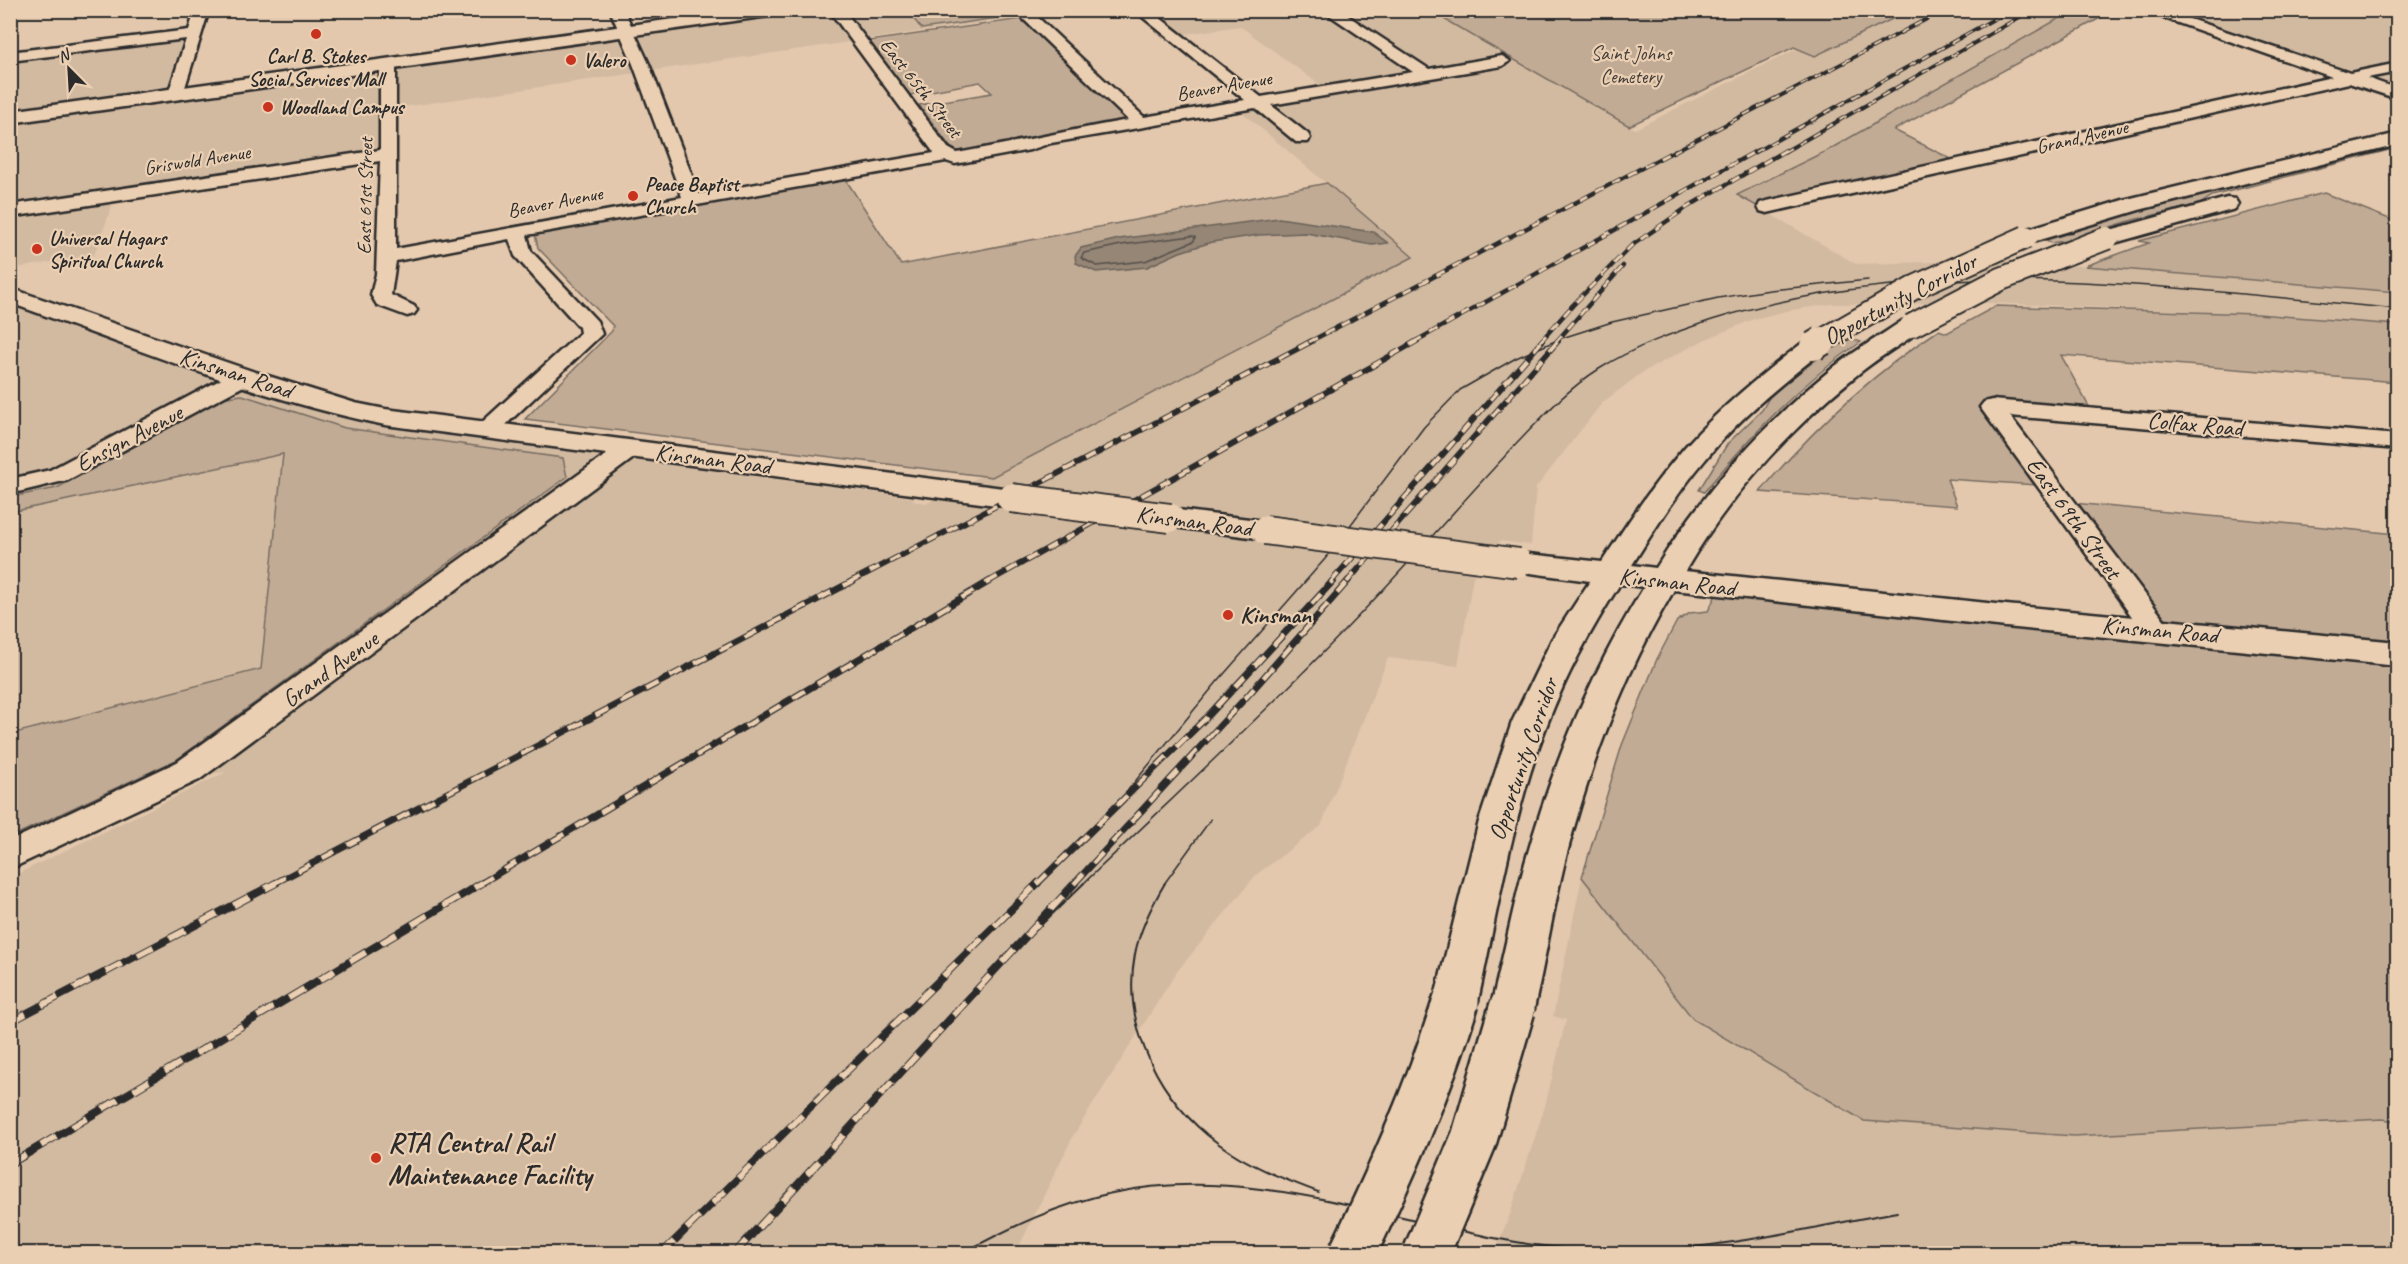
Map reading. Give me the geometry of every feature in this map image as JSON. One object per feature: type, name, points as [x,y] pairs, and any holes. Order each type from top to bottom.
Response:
[{"type":"main road","points":[[10,117],[777,10]]},
{"type":"main road","name":"Opportunity Corridor","points":[[1352,1254],[1394,1168],[1426,1092],[1456,1001],[1498,821],[1530,722],[1569,639],[1655,504],[1709,437],[1758,390],[1814,346],[1850,322],[1920,283],[2026,237],[2131,205],[2397,139]]},
{"type":"main road","name":"Opportunity Corridor","points":[[1426,1254],[1474,1139],[1512,1009],[1551,843],[1572,773],[1595,711],[1619,658],[1664,581],[1715,503],[1773,435],[1834,380],[1911,326],[2001,279],[2107,238],[2248,198]]},
{"type":"main road","name":"Kinsman Road","points":[[10,295],[243,377],[350,410],[385,417],[1519,564],[1664,581],[2397,654]]},
{"type":"street","points":[[177,94],[202,10]]},
{"type":"street","points":[[617,10],[641,64],[692,200]]},
{"type":"street","name":"East 65th Street","points":[[836,10],[951,158]]},
{"type":"street","points":[[1021,10],[1140,123]]},
{"type":"street","points":[[1141,10],[1302,138]]},
{"type":"street","points":[[1329,10],[1427,74]]},
{"type":"street","points":[[2148,10],[2397,94]]},
{"type":"street","points":[[10,57],[194,34]]},
{"type":"street","name":"Beaver Avenue","points":[[386,257],[692,200],[1030,145],[1047,139],[1502,61]]},
{"type":"street","name":"East 61st Street","points":[[388,65],[389,154],[386,274],[381,295],[384,301],[407,310]]},
{"type":"street","name":"Grand Avenue","points":[[1767,207],[2397,67]]},
{"type":"street","name":"Griswold Avenue","points":[[10,211],[389,154]]},
{"type":"street","points":[[487,430],[591,334],[589,326],[522,252],[517,233]]},
{"type":"street","name":"Ensign Avenue","points":[[10,487],[59,475],[243,377]]},
{"type":"street","name":"Colfax Road","points":[[1992,407],[2397,442]]},
{"type":"street","name":"East 69th Street","points":[[1992,407],[2156,629]]},
{"type":"street","name":"Grand Avenue","points":[[10,856],[157,787],[196,765],[630,449]]},
{"type":"shaded area","points":[[777,11],[1062,11],[389,109],[389,154],[116,195],[94,255],[11,269],[11,57],[194,34],[177,94]]},
{"type":"shaded area","points":[[1141,11],[1430,11],[1635,129],[1839,28],[1881,11],[2072,11],[1830,149],[1738,195],[1856,264],[2006,260],[2397,292],[2397,334],[2257,314],[1988,303],[1832,304],[1791,310],[1754,319],[1704,340],[1643,372],[1602,403],[1536,488],[1531,545],[1500,541],[1473,577],[1458,666],[1388,658],[1321,826],[1256,875],[1176,973],[1073,1136],[1016,1253],[11,1254],[11,877],[226,772],[202,775],[628,462],[641,461],[915,498],[912,501],[927,503],[1413,257],[1236,107],[1327,90],[1240,26],[1173,36]]},
{"type":"shaded area","points":[[2148,11],[2397,11],[2397,94]]},
{"type":"shaded area","points":[[10,295],[350,410],[630,449],[213,754],[11,857]]},
{"type":"shaded area","points":[[1582,877],[1693,1019],[1864,1121],[2074,1136],[2382,1119],[2397,1121],[2397,1253],[1494,1254],[1510,1214],[1545,1106],[1566,1020],[1553,1016]]},
{"type":"green space","points":[[907,11],[1013,11],[1017,15],[922,29]]},
{"type":"green space","name":"Saint Johns Cemetery","points":[[1430,11],[1909,11],[1815,56],[1794,47],[1629,126]]},
{"type":"green space","points":[[2072,11],[2113,11],[1894,130],[1961,164],[1760,208],[1737,195],[1830,149]]},
{"type":"green space","points":[[1021,19],[1128,121],[954,152],[919,105],[992,93],[980,82],[910,95],[869,41]]},
{"type":"green space","points":[[2397,144],[2397,148],[2212,196],[2200,204],[2133,220],[2065,241],[2051,243],[2043,240],[2109,217]]},
{"type":"green space","points":[[846,180],[901,265],[1327,183],[1413,257],[992,477],[525,419],[612,331],[613,326],[538,248],[535,234]]},
{"type":"green space","points":[[2324,193],[2397,222],[2397,292],[2085,266],[2149,243],[2139,241]]},
{"type":"green space","points":[[1996,306],[2257,314],[2397,325],[2397,382],[2061,355],[2094,416],[1993,407],[2051,486],[1947,479],[1957,506],[1760,492],[1800,447],[1843,405],[1914,347],[1939,330],[1947,333]]},
{"type":"green space","points":[[1848,338],[1861,342],[1777,411],[1704,492],[1699,490],[1728,443],[1762,410],[1774,389]]},
{"type":"green space","points":[[242,395],[345,428],[563,458],[567,477],[176,760],[11,837],[11,734],[261,669],[283,454],[11,512],[11,497],[57,488],[221,398]]},
{"type":"green space","points":[[2063,502],[2397,534],[2397,1121],[2382,1119],[2074,1136],[1864,1121],[1693,1019],[1582,877],[1622,745],[1657,659],[1677,621],[1690,613],[1708,611],[1720,587],[2155,629]]},
{"type":"water","points":[[1279,218],[1373,232],[1388,243],[1372,245],[1306,233],[1259,235],[1212,242],[1180,252],[1147,267],[1096,272],[1076,263],[1075,256],[1081,248],[1119,239]]},
{"type":"tram line","points":[[1100,824],[1217,682],[1325,559],[1424,427],[1460,390],[1516,358],[1562,338],[1612,322],[1718,298],[1868,280]]},
{"type":"tram line","points":[[1083,884],[1309,666],[1382,591],[1541,418],[1578,384],[1612,361],[1640,347],[1712,320],[1795,299],[1880,286],[1966,280],[2140,285],[2398,309]]},
{"type":"tram line","points":[[1164,884],[1211,819]]},
{"type":"tram line","points":[[984,981],[1084,883]]},
{"type":"tram line","points":[[1165,883],[1143,926],[1135,954],[1132,982],[1134,1009],[1140,1036],[1150,1061],[1163,1085],[1179,1107],[1219,1144],[1255,1165],[1318,1192]]},
{"type":"tram line","points":[[961,1254],[1016,1226],[1072,1204],[1112,1193],[1149,1187],[1186,1185],[1223,1186],[1297,1194],[1504,1240],[1605,1251],[1646,1251],[1702,1246],[1897,1212]]},
{"type":"railway","points":[[1673,152],[1944,10]]},
{"type":"railway","points":[[1755,152],[2010,10]]},
{"type":"railway","points":[[1784,152],[2032,10]]},
{"type":"railway","points":[[1309,342],[1676,150]]},
{"type":"railway","points":[[1414,342],[1758,150]]},
{"type":"railway","points":[[1540,342],[1631,246],[1689,206],[1786,150]]},
{"type":"railway","points":[[1556,342],[1623,266]]},
{"type":"railway","points":[[850,582],[1312,341]]},
{"type":"railway","points":[[988,582],[1417,341]]},
{"type":"railway","points":[[1331,582],[1542,341]]},
{"type":"railway","points":[[1347,582],[1558,341]]},
{"type":"railway","points":[[273,884],[853,581]]},
{"type":"railway","points":[[480,884],[990,581]]},
{"type":"railway","points":[[1037,884],[1208,716],[1333,581]]},
{"type":"railway","points":[[1074,884],[1250,693],[1348,581]]},
{"type":"railway","points":[[10,1022],[276,883]]},
{"type":"railway","points":[[10,1164],[482,883]]},
{"type":"railway","points":[[661,1254],[1038,883]]},
{"type":"railway","points":[[734,1254],[1075,883]]},
{"type":"place","name":"Carl B. Stokes Social Services Mall","points":[[316,34]]},
{"type":"place","name":"Valero","points":[[571,60]]},
{"type":"place","name":"Woodland Campus","points":[[268,107]]},
{"type":"place","name":"Peace Baptist Church","points":[[633,196]]},
{"type":"place","name":"Universal Hagars Spiritual Church","points":[[37,249]]},
{"type":"place","name":"Kinsman","points":[[1228,615]]},
{"type":"place","name":"RTA Central Rail Maintenance Facility","points":[[376,1158]]}]
